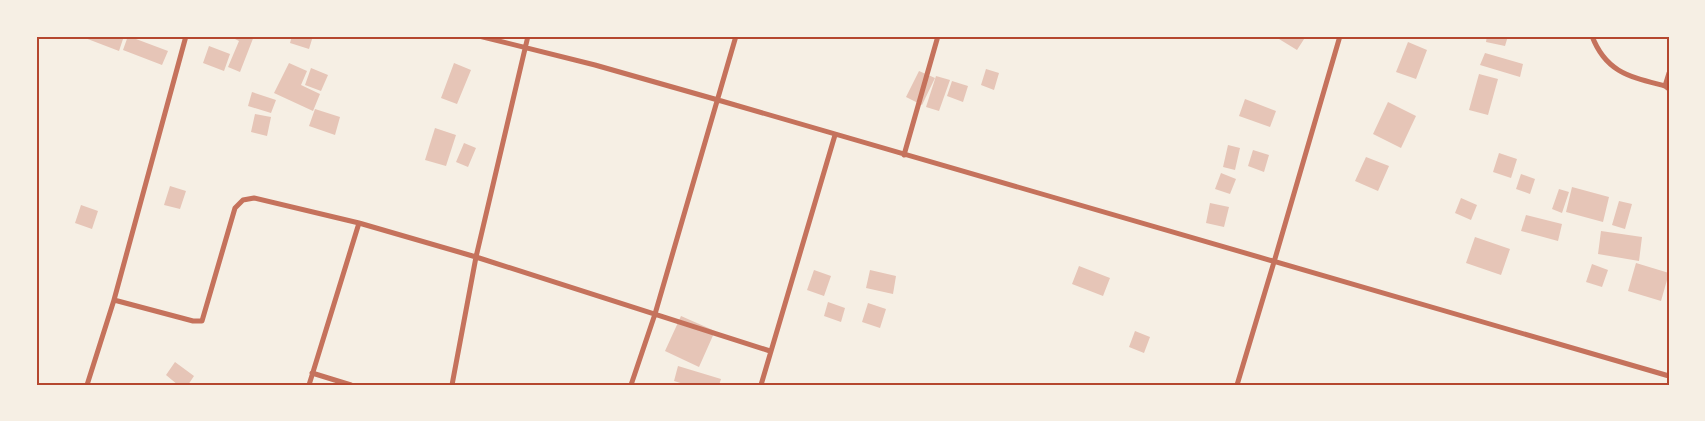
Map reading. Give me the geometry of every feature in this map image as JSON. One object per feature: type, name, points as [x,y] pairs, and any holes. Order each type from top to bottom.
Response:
[{"type":"street","points":[[87,385],[114,300],[186,36]]},
{"type":"street","points":[[479,36],[524,49],[595,65],[718,100],[1669,376]]},
{"type":"street","points":[[452,385],[476,257],[528,36]]},
{"type":"street","points":[[631,385],[655,314],[736,36]]},
{"type":"street","points":[[904,154],[938,36]]},
{"type":"street","points":[[1237,385],[1340,36]]},
{"type":"street","points":[[1592,36],[1595,45],[1612,67],[1630,77],[1667,88],[1669,73]]},
{"type":"street","points":[[761,385],[835,135]]},
{"type":"street","points":[[114,300],[193,321],[202,321],[234,208],[243,200],[254,198],[359,223],[476,257],[770,351]]},
{"type":"street","points":[[309,385],[359,223]]},
{"type":"street","points":[[312,373],[351,385]]},
{"type":"building","points":[[86,36],[124,36],[119,51],[85,38]]},
{"type":"building","points":[[128,36],[168,51],[162,65],[123,50]]},
{"type":"building","points":[[229,36],[254,36],[240,72],[228,67],[239,41]]},
{"type":"building","points":[[292,36],[313,36],[309,49],[290,43]]},
{"type":"building","points":[[1281,36],[1306,36],[1297,50],[1279,39]]},
{"type":"building","points":[[1487,36],[1508,36],[1505,46],[1486,42]]},
{"type":"building","points":[[1408,42],[1427,50],[1416,79],[1396,72]]},
{"type":"building","points":[[209,46],[230,54],[224,71],[203,63]]},
{"type":"building","points":[[1485,53],[1523,64],[1520,77],[1480,65]]},
{"type":"building","points":[[289,63],[307,71],[301,85],[320,94],[313,111],[274,93]]},
{"type":"building","points":[[454,63],[471,70],[457,104],[441,98]]},
{"type":"building","points":[[311,68],[328,75],[321,91],[305,85]]},
{"type":"building","points":[[986,69],[999,73],[994,90],[981,85]]},
{"type":"building","points":[[919,71],[935,78],[922,105],[906,97]]},
{"type":"building","points":[[1479,74],[1498,79],[1488,115],[1469,110]]},
{"type":"building","points":[[936,76],[950,80],[939,111],[926,107]]},
{"type":"building","points":[[952,81],[968,86],[963,102],[947,96]]},
{"type":"building","points":[[252,92],[276,100],[271,113],[248,106]]},
{"type":"building","points":[[1245,99],[1276,111],[1270,127],[1239,116]]},
{"type":"building","points":[[1388,102],[1416,116],[1401,148],[1373,134]]},
{"type":"building","points":[[315,109],[340,117],[335,135],[309,126]]},
{"type":"building","points":[[255,114],[271,117],[267,136],[251,132]]},
{"type":"building","points":[[435,128],[456,135],[446,166],[425,160]]},
{"type":"building","points":[[464,143],[476,148],[468,167],[456,162]]},
{"type":"building","points":[[1228,145],[1240,148],[1235,170],[1223,167]]},
{"type":"building","points":[[1253,150],[1269,155],[1264,172],[1248,166]]},
{"type":"building","points":[[1499,153],[1517,159],[1511,178],[1493,172]]},
{"type":"building","points":[[1366,157],[1389,166],[1378,191],[1355,181]]},
{"type":"building","points":[[1221,173],[1236,179],[1230,194],[1215,189]]},
{"type":"building","points":[[1521,174],[1535,179],[1530,194],[1516,189]]},
{"type":"building","points":[[170,186],[186,191],[180,209],[164,205]]},
{"type":"building","points":[[1572,187],[1609,197],[1603,222],[1566,212]]},
{"type":"building","points":[[1559,189],[1569,192],[1562,213],[1552,209]]},
{"type":"building","points":[[1461,198],[1477,205],[1471,220],[1455,213]]},
{"type":"building","points":[[1619,201],[1632,204],[1625,229],[1612,225]]},
{"type":"building","points":[[1210,203],[1229,207],[1224,227],[1206,223]]},
{"type":"building","points":[[81,205],[98,211],[92,229],[75,223]]},
{"type":"building","points":[[1526,215],[1562,224],[1558,241],[1521,231]]},
{"type":"building","points":[[1601,231],[1642,237],[1639,261],[1598,254]]},
{"type":"building","points":[[1475,237],[1510,249],[1501,275],[1466,263]]},
{"type":"building","points":[[1636,263],[1669,273],[1661,301],[1628,291]]},
{"type":"building","points":[[1592,264],[1608,270],[1602,287],[1586,282]]},
{"type":"building","points":[[1079,266],[1110,278],[1103,296],[1072,284]]},
{"type":"building","points":[[814,270],[831,276],[824,296],[807,290]]},
{"type":"building","points":[[870,270],[896,276],[893,294],[866,288]]},
{"type":"building","points":[[828,302],[845,308],[841,322],[824,316]]},
{"type":"building","points":[[868,303],[886,309],[880,328],[862,322]]},
{"type":"building","points":[[681,316],[715,331],[699,367],[665,351]]},
{"type":"building","points":[[1135,331],[1150,337],[1144,353],[1129,347]]},
{"type":"building","points":[[175,362],[194,376],[188,385],[178,385],[166,375]]},
{"type":"building","points":[[678,366],[721,379],[719,385],[687,385],[674,381]]}]
